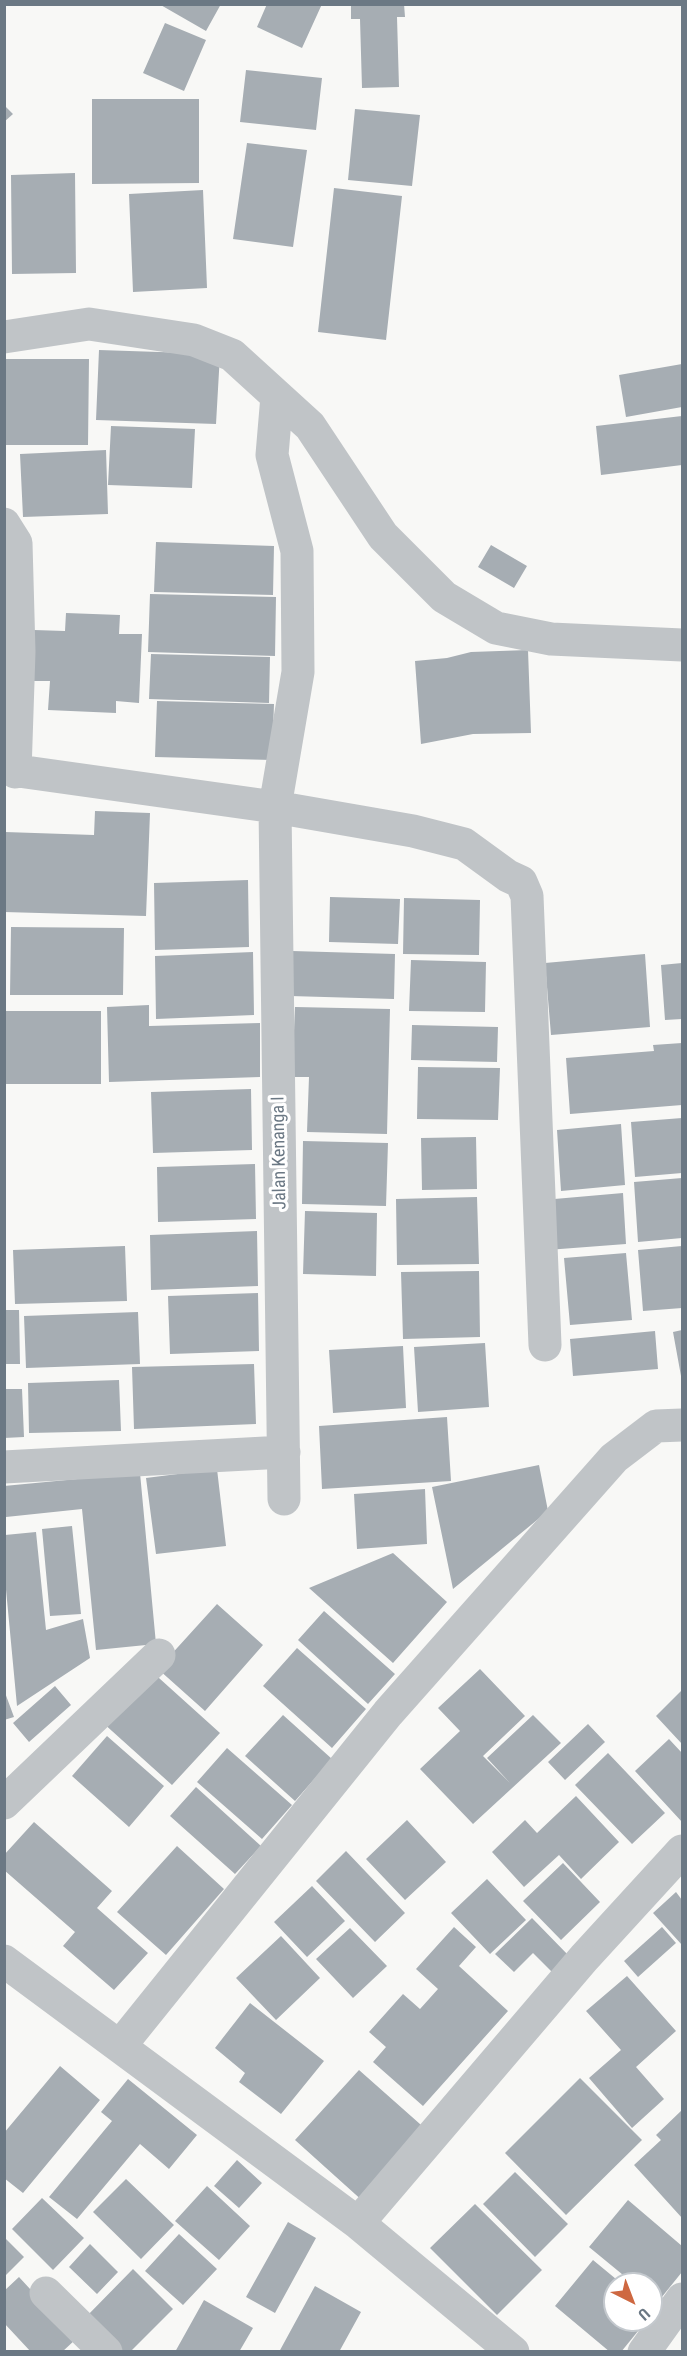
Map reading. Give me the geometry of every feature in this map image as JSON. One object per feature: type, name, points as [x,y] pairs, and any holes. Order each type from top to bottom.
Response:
[{"type":"street","points":[[4,337],[89,324],[194,340],[232,355],[310,426],[383,536],[444,597],[496,628],[551,639],[682,645]]},
{"type":"street","name":"Jalan Kenanga I","points":[[277,396],[272,455],[297,551],[298,672],[275,807],[284,1499]]},
{"type":"street","points":[[4,524],[16,543],[19,652],[10,771],[275,807],[413,831],[464,844],[508,876],[521,882],[527,896],[545,1346]]},
{"type":"street","points":[[120,2046],[388,1713],[614,1458],[656,1426],[682,1425]]},
{"type":"street","points":[[4,1467],[284,1452]]},
{"type":"street","points":[[4,1803],[159,1655]]},
{"type":"street","points":[[358,2223],[584,1958],[682,1851]]},
{"type":"street","points":[[4,1961],[358,2223],[513,2352]]},
{"type":"street","points":[[46,2293],[106,2352]]},
{"type":"street","points":[[644,2352],[682,2299]]},
{"type":"building","points":[[159,4],[221,4],[206,31]]},
{"type":"building","points":[[267,4],[322,4],[302,48],[257,27]]},
{"type":"building","points":[[351,4],[404,4],[405,17],[397,17],[399,87],[362,88],[360,19],[351,19]]},
{"type":"building","points":[[165,23],[206,40],[184,91],[143,73]]},
{"type":"building","points":[[246,70],[322,78],[316,130],[240,122]]},
{"type":"building","points":[[92,99],[199,99],[199,183],[92,184]]},
{"type":"building","points":[[4,105],[13,114],[4,122]]},
{"type":"building","points":[[355,109],[420,115],[412,186],[348,180]]},
{"type":"building","points":[[247,143],[307,150],[293,247],[233,239]]},
{"type":"building","points":[[75,173],[76,273],[12,274],[11,175]]},
{"type":"building","points":[[334,188],[402,196],[386,340],[318,332]]},
{"type":"building","points":[[203,190],[207,288],[133,292],[129,194]]},
{"type":"building","points":[[99,350],[220,354],[216,424],[96,420]]},
{"type":"building","points":[[4,359],[89,359],[88,445],[4,445]]},
{"type":"building","points":[[682,364],[682,407],[626,417],[619,375]]},
{"type":"building","points":[[682,416],[682,465],[601,475],[596,426]]},
{"type":"building","points":[[111,426],[195,429],[192,488],[108,485]]},
{"type":"building","points":[[106,450],[108,514],[23,517],[20,454]]},
{"type":"building","points":[[156,542],[274,546],[273,595],[154,592]]},
{"type":"building","points":[[491,545],[527,566],[514,588],[478,567]]},
{"type":"building","points":[[150,594],[276,597],[275,656],[148,652]]},
{"type":"building","points":[[66,613],[120,615],[119,634],[142,634],[139,703],[116,701],[116,713],[48,710],[50,681],[32,681],[34,630],[65,631]]},
{"type":"building","points":[[528,650],[531,733],[473,734],[421,744],[415,661],[447,658],[471,652]]},
{"type":"building","points":[[151,654],[270,657],[269,703],[149,699]]},
{"type":"building","points":[[157,701],[274,704],[272,760],[155,757]]},
{"type":"building","points":[[95,811],[150,813],[146,916],[4,912],[5,832],[94,835]]},
{"type":"building","points":[[248,880],[249,947],[155,950],[154,883]]},
{"type":"building","points":[[330,897],[400,899],[398,944],[329,942]]},
{"type":"building","points":[[404,898],[480,900],[479,955],[403,954]]},
{"type":"building","points":[[11,927],[124,928],[123,995],[10,995]]},
{"type":"building","points":[[292,951],[395,954],[394,999],[290,996]]},
{"type":"building","points":[[253,952],[254,1015],[156,1019],[155,956]]},
{"type":"building","points":[[645,954],[650,1027],[551,1035],[545,963]]},
{"type":"building","points":[[411,960],[486,962],[485,1012],[409,1011]]},
{"type":"building","points":[[682,963],[682,1019],[665,1020],[661,965]]},
{"type":"building","points":[[149,1005],[149,1026],[260,1023],[260,1077],[109,1082],[107,1007]]},
{"type":"building","points":[[295,1007],[390,1009],[387,1134],[307,1132],[309,1077],[292,1077]]},
{"type":"building","points":[[4,1011],[101,1011],[101,1084],[4,1084]]},
{"type":"building","points":[[412,1025],[498,1027],[497,1062],[411,1060]]},
{"type":"building","points":[[682,1043],[682,1105],[570,1114],[566,1058],[654,1051],[653,1045]]},
{"type":"building","points":[[418,1067],[500,1068],[498,1120],[417,1119]]},
{"type":"building","points":[[251,1089],[252,1150],[153,1153],[151,1092]]},
{"type":"building","points":[[682,1118],[682,1173],[635,1177],[631,1122]]},
{"type":"building","points":[[621,1124],[625,1185],[561,1191],[557,1130]]},
{"type":"building","points":[[476,1137],[477,1189],[422,1190],[421,1138]]},
{"type":"building","points":[[303,1141],[388,1143],[386,1206],[302,1204]]},
{"type":"building","points":[[255,1164],[256,1219],[158,1222],[157,1167]]},
{"type":"building","points":[[682,1178],[682,1238],[638,1242],[634,1182]]},
{"type":"building","points":[[623,1193],[626,1244],[547,1250],[543,1200]]},
{"type":"building","points":[[477,1197],[479,1264],[397,1265],[396,1199]]},
{"type":"building","points":[[305,1211],[377,1213],[376,1276],[303,1274]]},
{"type":"building","points":[[257,1231],[258,1286],[151,1290],[150,1235]]},
{"type":"building","points":[[125,1246],[127,1301],[15,1304],[13,1250]]},
{"type":"building","points":[[682,1246],[682,1308],[643,1311],[638,1250]]},
{"type":"building","points":[[626,1253],[632,1320],[570,1325],[564,1258]]},
{"type":"building","points":[[479,1271],[480,1337],[403,1339],[401,1272]]},
{"type":"building","points":[[258,1293],[259,1351],[170,1354],[168,1296]]},
{"type":"building","points":[[4,1310],[19,1310],[20,1364],[4,1364]]},
{"type":"building","points":[[138,1312],[140,1364],[26,1368],[24,1316]]},
{"type":"building","points":[[682,1330],[682,1376],[681,1376],[673,1332]]},
{"type":"building","points":[[655,1331],[658,1369],[573,1376],[570,1339]]},
{"type":"building","points":[[485,1343],[489,1407],[418,1412],[414,1347]]},
{"type":"building","points":[[403,1346],[406,1408],[333,1413],[329,1350]]},
{"type":"building","points":[[254,1364],[256,1424],[134,1429],[132,1367]]},
{"type":"building","points":[[119,1380],[121,1431],[29,1433],[28,1383]]},
{"type":"building","points":[[4,1389],[22,1389],[24,1437],[4,1438]]},
{"type":"building","points":[[447,1417],[451,1481],[322,1489],[319,1426]]},
{"type":"building","points":[[539,1465],[548,1511],[453,1589],[432,1487]]},
{"type":"building","points":[[217,1469],[226,1546],[156,1554],[146,1478]]},
{"type":"building","points":[[140,1473],[156,1644],[96,1650],[82,1509],[6,1517],[4,1486]]},
{"type":"building","points":[[425,1489],[427,1544],[357,1549],[354,1494]]},
{"type":"building","points":[[72,1526],[81,1614],[50,1616],[42,1529]]},
{"type":"building","points":[[36,1532],[46,1630],[83,1619],[90,1658],[17,1706],[5,1579],[5,1535]]},
{"type":"building","points":[[393,1553],[447,1602],[393,1663],[309,1588]]},
{"type":"building","points":[[217,1604],[263,1645],[205,1711],[158,1669]]},
{"type":"building","points":[[324,1611],[395,1674],[368,1704],[298,1640]]},
{"type":"building","points":[[297,1648],[366,1709],[332,1748],[263,1686]]},
{"type":"building","points":[[149,1669],[220,1733],[172,1785],[102,1722]]},
{"type":"building","points":[[480,1669],[525,1716],[483,1756],[510,1783],[487,1758],[533,1715],[561,1743],[473,1824],[420,1769],[460,1731],[438,1708]]},
{"type":"building","points":[[55,1686],[71,1705],[29,1742],[13,1723]]},
{"type":"building","points":[[4,1690],[14,1717],[4,1720]]},
{"type":"building","points":[[682,1690],[682,1744],[656,1716]]},
{"type":"building","points":[[283,1715],[332,1759],[295,1801],[245,1756]]},
{"type":"building","points":[[588,1724],[605,1742],[565,1780],[548,1762]]},
{"type":"building","points":[[107,1736],[164,1786],[129,1827],[72,1776]]},
{"type":"building","points":[[669,1739],[682,1753],[682,1822],[635,1771]]},
{"type":"building","points":[[227,1748],[292,1805],[262,1839],[197,1782]]},
{"type":"building","points":[[608,1753],[665,1813],[632,1844],[575,1785]]},
{"type":"building","points":[[196,1787],[261,1846],[235,1874],[170,1816]]},
{"type":"building","points":[[576,1796],[619,1842],[581,1879],[559,1855],[524,1887],[492,1852],[525,1820],[537,1833]]},
{"type":"building","points":[[407,1820],[446,1862],[405,1900],[366,1859]]},
{"type":"building","points":[[34,1822],[112,1891],[97,1908],[148,1953],[114,1990],[63,1946],[75,1932],[4,1870],[4,1855]]},
{"type":"building","points":[[177,1846],[224,1889],[166,1955],[117,1912]]},
{"type":"building","points":[[346,1851],[405,1913],[375,1942],[316,1881]]},
{"type":"building","points":[[563,1863],[600,1902],[561,1940],[523,1901]]},
{"type":"building","points":[[487,1879],[526,1920],[490,1954],[451,1913]]},
{"type":"building","points":[[312,1886],[345,1921],[307,1957],[274,1922]]},
{"type":"building","points":[[676,1892],[682,1900],[682,1945],[653,1913]]},
{"type":"building","points":[[532,1918],[570,1957],[554,1974],[533,1953],[514,1972],[495,1954]]},
{"type":"building","points":[[454,1927],[476,1947],[459,1966],[508,2011],[423,2106],[373,2062],[386,2047],[369,2032],[403,1994],[420,2009],[438,1989],[416,1969]]},
{"type":"building","points":[[662,1927],[676,1943],[638,1977],[624,1961]]},
{"type":"building","points":[[350,1928],[387,1966],[353,1998],[316,1959]]},
{"type":"building","points":[[281,1936],[320,1978],[276,2020],[236,1978]]},
{"type":"building","points":[[627,1976],[676,2031],[636,2067],[664,2099],[632,2128],[589,2078],[621,2050],[586,2011]]},
{"type":"building","points":[[250,2003],[324,2061],[281,2114],[239,2082],[245,2073],[215,2048]]},
{"type":"building","points":[[60,2066],[100,2100],[23,2193],[4,2178],[4,2133]]},
{"type":"building","points":[[359,2070],[429,2132],[365,2203],[295,2140]]},
{"type":"building","points":[[580,2078],[642,2140],[566,2215],[505,2153]]},
{"type":"building","points":[[128,2079],[197,2135],[169,2169],[140,2144],[77,2219],[49,2197],[112,2121],[101,2112]]},
{"type":"building","points":[[682,2110],[682,2218],[634,2165],[661,2140],[656,2135]]},
{"type":"building","points":[[237,2160],[262,2183],[239,2208],[214,2186]]},
{"type":"building","points":[[515,2172],[568,2224],[535,2257],[483,2204]]},
{"type":"building","points":[[126,2179],[174,2225],[141,2259],[93,2212]]},
{"type":"building","points":[[207,2186],[250,2226],[219,2260],[175,2221]]},
{"type":"building","points":[[42,2198],[84,2238],[53,2270],[12,2229]]},
{"type":"building","points":[[628,2200],[682,2246],[682,2272],[663,2296],[663,2272],[619,2272],[589,2247]]},
{"type":"building","points":[[475,2204],[542,2270],[497,2315],[430,2248]]},
{"type":"building","points":[[288,2222],[316,2238],[275,2313],[246,2297]]},
{"type":"building","points":[[179,2234],[217,2269],[183,2305],[145,2271]]},
{"type":"building","points":[[4,2237],[24,2257],[4,2277]]},
{"type":"building","points":[[90,2244],[118,2272],[97,2294],[69,2267]]},
{"type":"building","points":[[593,2260],[608,2272],[603,2272],[603,2332],[637,2332],[621,2352],[610,2352],[555,2306]]},
{"type":"building","points":[[133,2269],[173,2309],[130,2352],[117,2352],[84,2319]]},
{"type":"building","points":[[19,2277],[76,2339],[62,2352],[31,2352],[4,2323],[4,2291]]},
{"type":"building","points":[[315,2286],[361,2312],[339,2352],[279,2352]]},
{"type":"building","points":[[204,2300],[253,2328],[239,2352],[175,2352]]}]
